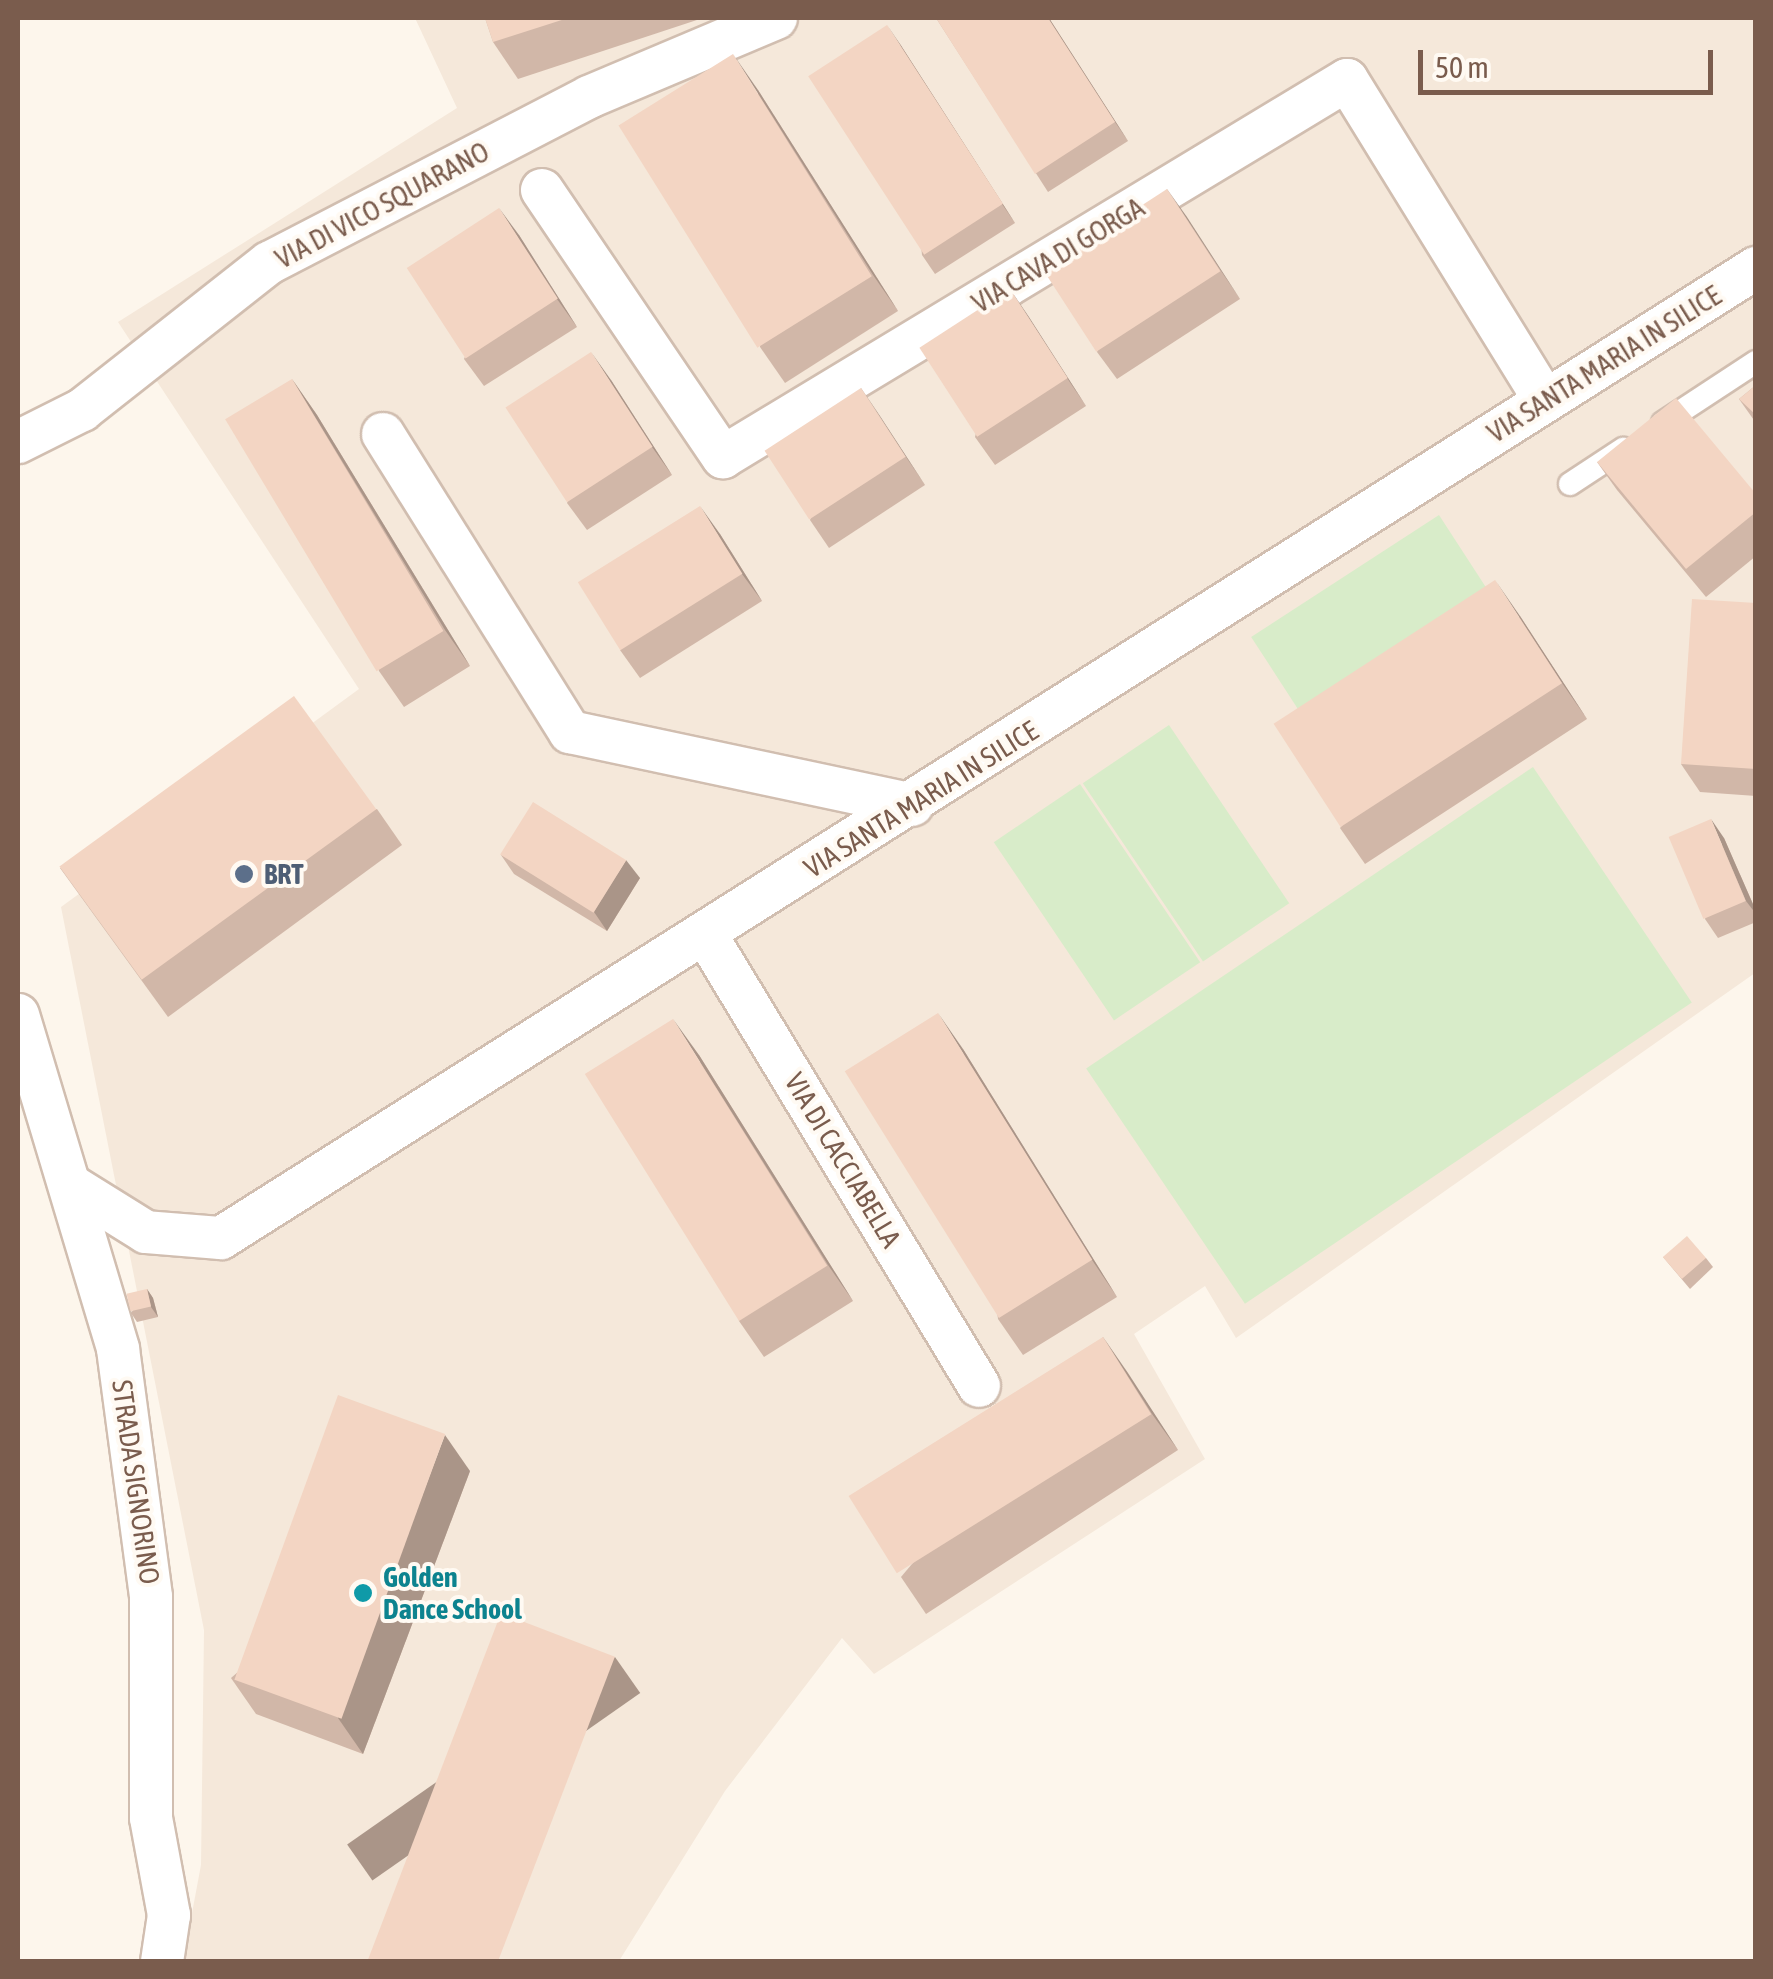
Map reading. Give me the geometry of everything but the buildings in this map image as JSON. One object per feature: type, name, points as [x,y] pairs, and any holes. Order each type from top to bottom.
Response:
[{"type":"street","name":"VIA DI VICO SQUARANO","points":[[18,442],[82,410],[269,263],[589,97],[776,18]]},
{"type":"street","name":"VIA CAVA DI GORGA","points":[[542,190],[723,457],[1347,80],[1545,401]]},
{"type":"street","name":"VIA SANTA MARIA IN SILICE","points":[[72,1186],[146,1232],[221,1238],[366,1151],[1756,268]]},
{"type":"street","points":[[384,434],[570,732],[912,804]]},
{"type":"street","name":"VIA DI CACCIABELLA","points":[[706,935],[979,1386]]},
{"type":"street","name":"STRADA SIGNORINO","points":[[18,1014],[118,1350],[151,1596],[151,1818],[170,1914],[162,1962]]},
{"type":"lane","points":[[1570,484],[1756,362]]},
{"type":"shaded area","points":[[415,18],[1755,18],[1755,973],[1236,1338],[1205,1286],[1134,1334],[1205,1459],[874,1674],[842,1638],[725,1791],[619,1961],[183,1961],[201,1865],[204,1630],[61,907],[359,689],[118,322],[457,108]]},
{"type":"green space","points":[[1439,515],[1503,614],[1315,736],[1251,637]]},
{"type":"green space","points":[[1169,725],[1289,903],[1203,961],[1083,783]]},
{"type":"green space","points":[[1533,767],[1692,1002],[1245,1304],[1086,1068]]},
{"type":"green space","points":[[1080,784],[1200,962],[1114,1020],[994,842]]},
{"type":"place","name":"BRT","points":[[244,874]]},
{"type":"place","name":"Golden Dance School","points":[[363,1593]]}]
